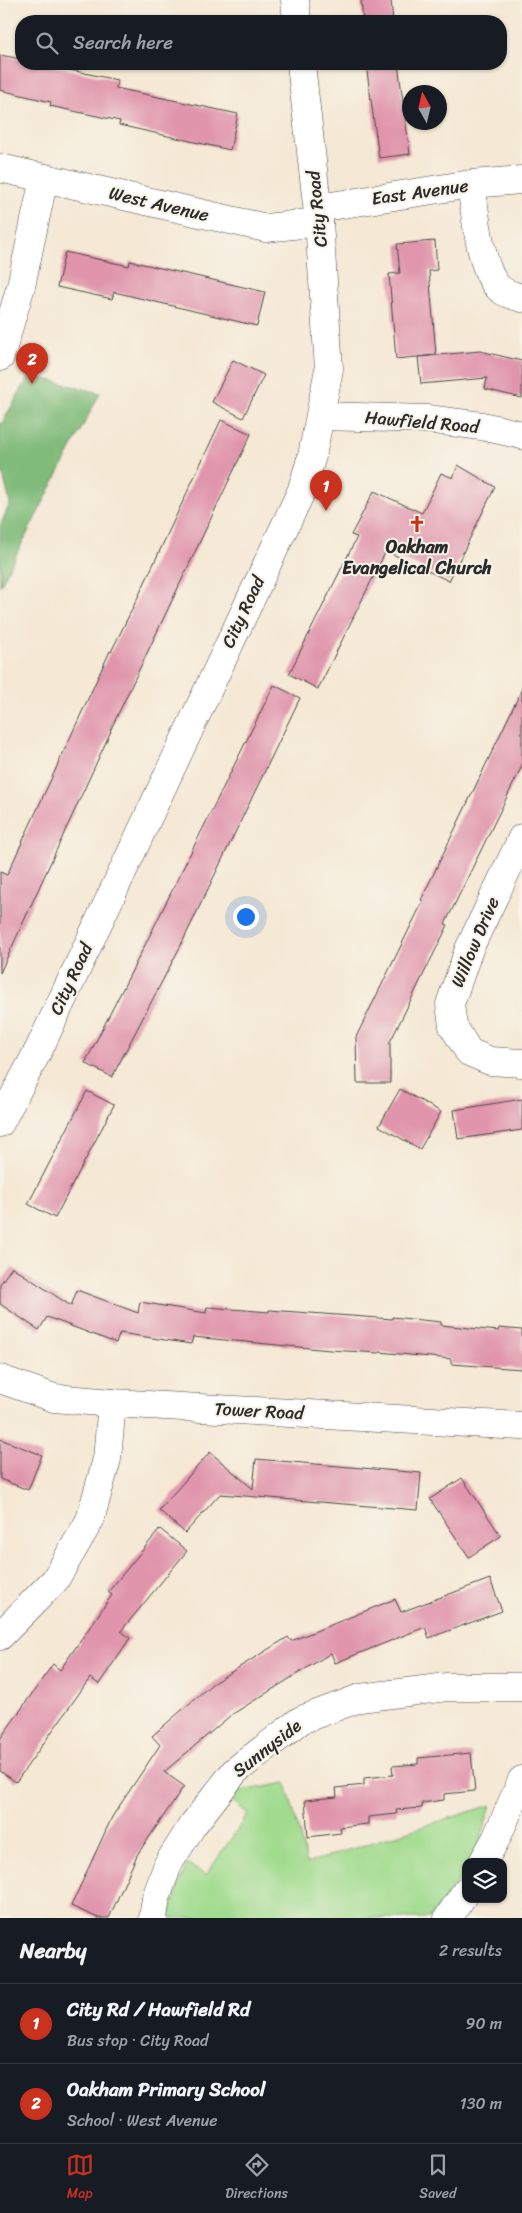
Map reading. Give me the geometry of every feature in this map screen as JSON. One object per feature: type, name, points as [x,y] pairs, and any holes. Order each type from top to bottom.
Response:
[{"type":"street","points":[[295,0],[296,15]]},
{"type":"street","name":"City Road","points":[[0,1123],[39,1049],[301,492],[312,456],[322,416],[329,370],[319,215],[302,70]]},
{"type":"street","name":"West Avenue","points":[[0,168],[266,228],[319,215]]},
{"type":"street","points":[[0,357],[21,286],[44,178]]},
{"type":"street","name":"East Avenue","points":[[319,215],[471,184],[522,180]]},
{"type":"street","points":[[471,184],[484,260],[490,278],[501,290],[522,298]]},
{"type":"street","name":"Hawfield Road","points":[[322,416],[427,419],[482,426],[522,435]]},
{"type":"street","name":"Willow Drive","points":[[522,838],[469,949],[450,1004],[453,1026],[469,1052],[490,1061],[522,1063]]},
{"type":"street","name":"Tower Road","points":[[0,1379],[54,1398],[112,1403],[522,1426]]},
{"type":"street","points":[[0,1636],[55,1580],[90,1520],[107,1459],[112,1403]]},
{"type":"street","name":"Sunnyside","points":[[153,1918],[156,1898],[168,1864],[192,1826],[234,1771],[301,1720],[360,1698],[447,1687],[522,1687]]},
{"type":"street","points":[[486,1858],[512,1827],[522,1780]]},
{"type":"street","points":[[448,1918],[462,1897]]},
{"type":"green space","points":[[30,375],[100,393],[0,586],[0,526],[10,503],[0,462],[0,426]]},
{"type":"green space","points":[[286,1783],[307,1863],[491,1805],[474,1858],[462,1858],[462,1876],[429,1918],[167,1918],[187,1864],[206,1875],[248,1814],[229,1798],[235,1792]]},
{"type":"building","points":[[361,0],[391,0],[392,15],[362,15]]},
{"type":"building","points":[[0,55],[15,58],[15,70],[70,70],[117,80],[116,88],[238,114],[230,150],[119,125],[120,121],[50,106],[51,102],[0,90]]},
{"type":"building","points":[[367,70],[399,70],[402,94],[402,130],[407,130],[410,154],[379,158]]},
{"type":"building","points":[[435,241],[437,270],[429,271],[436,355],[396,359],[389,274],[400,273],[397,244]]},
{"type":"building","points":[[65,252],[129,266],[130,261],[265,292],[257,326],[114,292],[112,299],[57,287]]},
{"type":"building","points":[[480,351],[522,361],[522,398],[485,389],[487,378],[421,384],[418,357]]},
{"type":"building","points":[[233,360],[264,375],[243,418],[212,402]]},
{"type":"building","points":[[221,420],[251,434],[110,731],[0,973],[0,872],[7,875],[110,651],[139,595]]},
{"type":"building","name":"Oakham Evangelical Church","points":[[458,465],[495,487],[449,581],[386,551],[318,689],[289,674],[357,537],[351,535],[374,491],[422,513],[441,473],[453,478]]},
{"type":"building","points":[[274,685],[300,698],[180,947],[112,1077],[85,1063]]},
{"type":"building","points":[[522,689],[522,766],[445,924],[448,925],[390,1042],[390,1083],[357,1083],[356,1037],[423,901],[421,900]]},
{"type":"building","points":[[400,1089],[441,1112],[420,1149],[379,1126]]},
{"type":"building","points":[[87,1091],[114,1105],[55,1218],[28,1204]]},
{"type":"building","points":[[522,1099],[522,1130],[458,1139],[454,1110]]},
{"type":"building","points":[[12,1267],[71,1306],[77,1290],[138,1313],[140,1302],[206,1313],[207,1307],[269,1312],[269,1310],[392,1319],[392,1317],[441,1322],[441,1325],[498,1331],[499,1328],[522,1330],[522,1369],[451,1364],[451,1359],[193,1337],[191,1344],[120,1333],[116,1343],[47,1317],[39,1330],[0,1304],[0,1284]]},
{"type":"building","points":[[0,1439],[42,1455],[28,1490],[0,1479]]},
{"type":"building","points":[[210,1452],[253,1489],[256,1459],[421,1473],[418,1510],[220,1494],[185,1533],[159,1510]]},
{"type":"building","points":[[462,1478],[501,1536],[469,1557],[430,1499]]},
{"type":"building","points":[[160,1529],[187,1551],[121,1631],[130,1638],[99,1684],[90,1678],[16,1782],[0,1771],[0,1739],[53,1664],[60,1670],[112,1595],[108,1592]]},
{"type":"building","points":[[490,1579],[502,1611],[429,1638],[425,1627],[335,1663],[331,1653],[231,1715],[164,1772],[184,1786],[137,1855],[109,1918],[98,1918],[71,1906],[112,1817],[160,1745],[152,1736],[212,1684],[288,1637],[291,1641],[395,1599],[401,1612]]},
{"type":"building","points":[[471,1753],[475,1791],[444,1794],[444,1800],[422,1803],[422,1808],[396,1810],[397,1814],[368,1817],[368,1824],[340,1827],[341,1833],[308,1837],[305,1800],[337,1797],[336,1788],[364,1785],[364,1778],[393,1775],[392,1766],[418,1764],[418,1758]]},
{"type":"place","name":"Oakham Primary School","points":[[32,384]]},
{"type":"place","name":"City Rd / Hawfield Rd","points":[[326,511]]},
{"type":"place","name":"Oakham Evangelical Church","points":[[417,524]]}]
